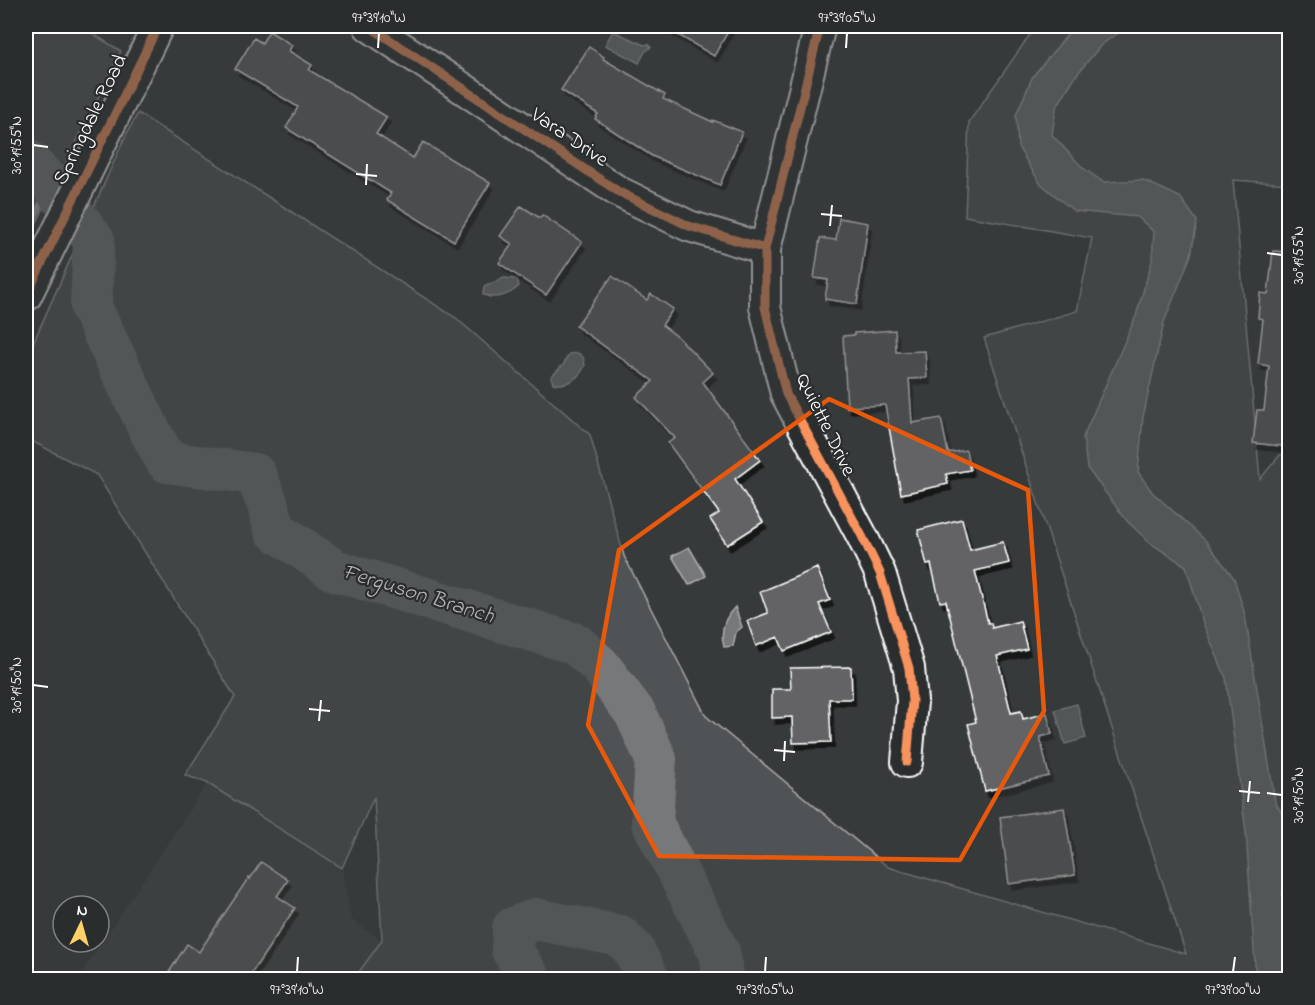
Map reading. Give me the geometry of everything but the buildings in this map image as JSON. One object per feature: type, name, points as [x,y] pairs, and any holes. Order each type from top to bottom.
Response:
[{"type":"street","name":"Springdale Road","points":[[26,296],[158,26]]},
{"type":"street","name":"Vara Drive","points":[[369,26],[618,192],[689,226],[765,249]]},
{"type":"street","name":"Quiette Drive","points":[[820,26],[765,249],[765,307],[777,365],[786,394],[880,573],[909,668],[912,701],[907,762]]},
{"type":"highlighted area","points":[[829,399],[1028,490],[1044,711],[960,860],[659,856],[588,725],[619,550]]},
{"type":"shaded area","points":[[26,26],[80,26],[121,51],[36,224],[26,214]]},
{"type":"shaded area","points":[[1036,26],[1289,26],[1289,184],[1233,180],[1260,479],[1280,455],[1289,455],[1289,979],[354,979],[382,940],[374,797],[342,868],[207,783],[185,775],[235,697],[97,475],[26,438],[26,359],[124,139],[138,113],[456,318],[590,435],[624,556],[706,716],[888,867],[1186,954],[984,338],[1077,311],[1092,238],[965,216],[969,122]]},
{"type":"shaded area","points":[[1079,26],[1128,26],[1101,45],[1074,78],[1056,108],[1052,135],[1083,168],[1103,182],[1143,180],[1180,197],[1197,221],[1191,255],[1164,322],[1143,417],[1138,472],[1152,492],[1205,540],[1234,578],[1245,615],[1275,802],[1286,820],[1289,836],[1289,864],[1282,894],[1289,925],[1289,979],[1256,979],[1246,832],[1226,678],[1203,623],[1186,566],[1150,543],[1127,521],[1087,468],[1083,437],[1136,316],[1152,261],[1154,232],[1138,217],[1074,211],[1040,183],[1018,147],[1016,115],[1033,76],[1069,33]]},
{"type":"shaded area","points":[[613,31],[644,45],[649,44],[651,47],[639,63],[605,45]]},
{"type":"shaded area","points":[[503,278],[517,279],[519,286],[502,296],[492,297],[483,294],[484,287]]},
{"type":"shaded area","points":[[578,353],[583,357],[585,365],[580,374],[563,384],[553,383],[551,377],[563,365],[569,354]]},
{"type":"shaded area","points":[[689,547],[706,576],[689,585],[672,556]]},
{"type":"shaded area","points":[[735,607],[742,627],[736,632],[733,646],[724,647],[722,636],[724,625]]},
{"type":"shaded area","points":[[1077,704],[1086,738],[1065,744],[1055,710]]},
{"type":"shaded area","points":[[207,783],[342,868],[351,919],[382,940],[354,979],[77,980],[94,954],[111,954],[111,928]]},
{"type":"waterway","name":"Ferguson Branch","points":[[26,159],[51,184],[94,240],[91,307],[167,462],[255,474],[267,502],[275,530],[334,570],[576,644],[600,666],[635,713],[656,759],[652,822],[719,952],[724,980]]},
{"type":"waterway","points":[[26,233],[51,184]]},
{"type":"waterway","name":"Ferguson Branch","points":[[531,980],[512,950],[513,928],[536,919],[620,936],[633,949],[649,980]]},
{"type":"cycle path","points":[[26,296],[158,26]]},
{"type":"cycle path","points":[[369,26],[619,192],[689,226],[765,249]]},
{"type":"cycle path","points":[[820,26],[765,249],[765,307],[786,394],[880,573],[909,668],[912,701],[907,762]]}]
